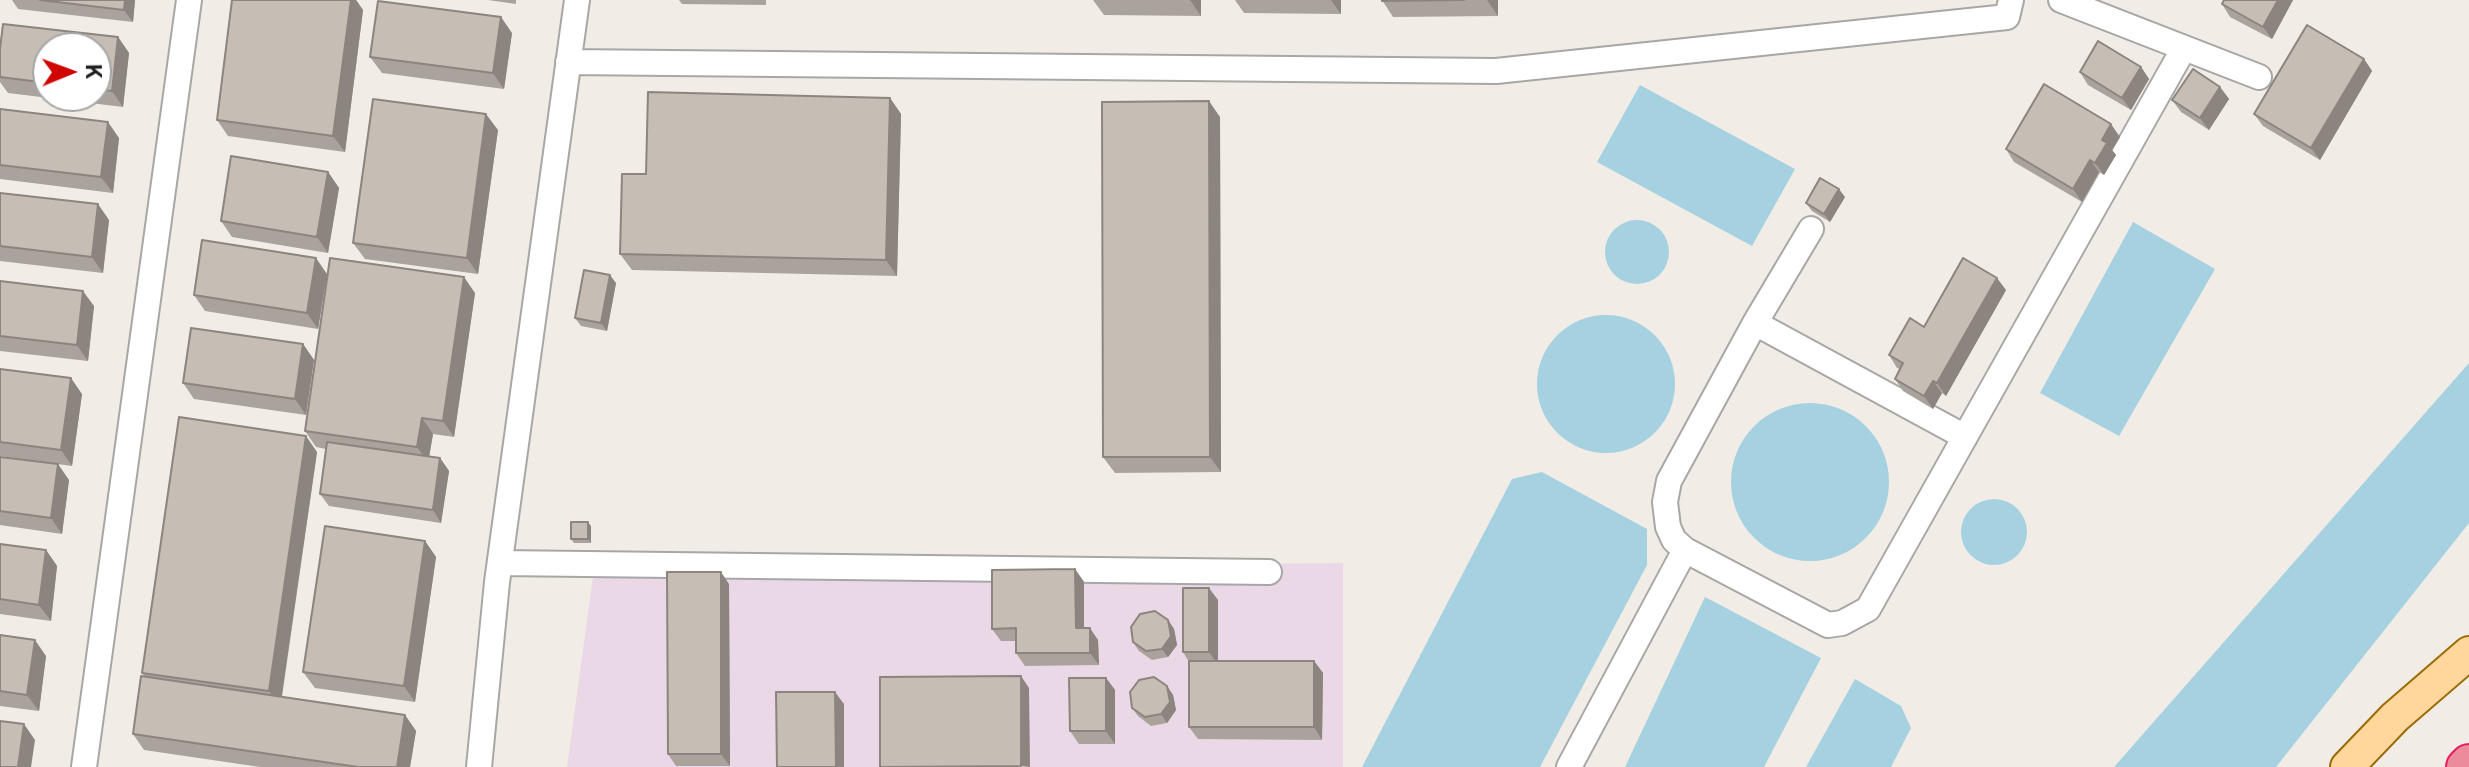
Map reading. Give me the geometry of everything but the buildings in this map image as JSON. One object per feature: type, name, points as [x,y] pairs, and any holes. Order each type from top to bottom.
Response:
[{"type":"main road","points":[[2347,767],[2395,717],[2469,653]]},
{"type":"lane","points":[[84,767],[189,0]]},
{"type":"lane","points":[[479,767],[500,563],[577,0]]},
{"type":"lane","points":[[568,62],[1496,71],[2007,17],[2011,0]]},
{"type":"lane","points":[[2061,0],[2259,77]]},
{"type":"lane","points":[[1811,229],[1755,323],[1669,481],[1665,502],[1668,527],[1674,540],[1685,550],[1828,625],[1842,623],[1868,609],[2184,48]]},
{"type":"lane","points":[[1755,323],[1965,437]]},
{"type":"lane","points":[[1569,767],[1685,550]]},
{"type":"lane","points":[[500,563],[1269,572]]},
{"type":"shaded area","points":[[1343,563],[1343,767],[567,767],[594,569]]},
{"type":"water","points":[[1640,85],[1795,169],[1752,246],[1597,162]]},
{"type":"water","points":[[1631,220],[1643,220],[1660,229],[1667,240],[1667,264],[1660,275],[1643,284],[1631,284],[1619,279],[1610,270],[1605,258],[1605,246],[1610,234],[1619,225]]},
{"type":"water","points":[[2133,222],[2215,269],[2119,436],[2040,393]]},
{"type":"water","points":[[1606,315],[1632,321],[1655,335],[1669,358],[1675,384],[1669,410],[1655,433],[1632,447],[1606,453],[1580,447],[1557,433],[1543,410],[1537,384],[1543,358],[1557,335],[1580,321]]},
{"type":"water","points":[[2469,363],[2469,523],[2276,767],[2114,767]]},
{"type":"water","points":[[1810,403],[1840,409],[1866,426],[1883,452],[1889,482],[1883,512],[1866,538],[1840,555],[1810,561],[1780,555],[1754,538],[1737,512],[1731,482],[1737,452],[1754,426],[1780,409]]},
{"type":"water","points":[[1542,472],[1647,529],[1647,565],[1540,767],[1362,767],[1512,479]]},
{"type":"water","points":[[2000,499],[2018,508],[2025,519],[2025,545],[2018,556],[2007,563],[1988,565],[1970,556],[1963,545],[1961,526],[1970,508],[1981,501]]},
{"type":"water","points":[[1705,597],[1821,658],[1764,767],[1625,767]]},
{"type":"water","points":[[1855,679],[1901,706],[1911,728],[1891,767],[1806,767]]}]
